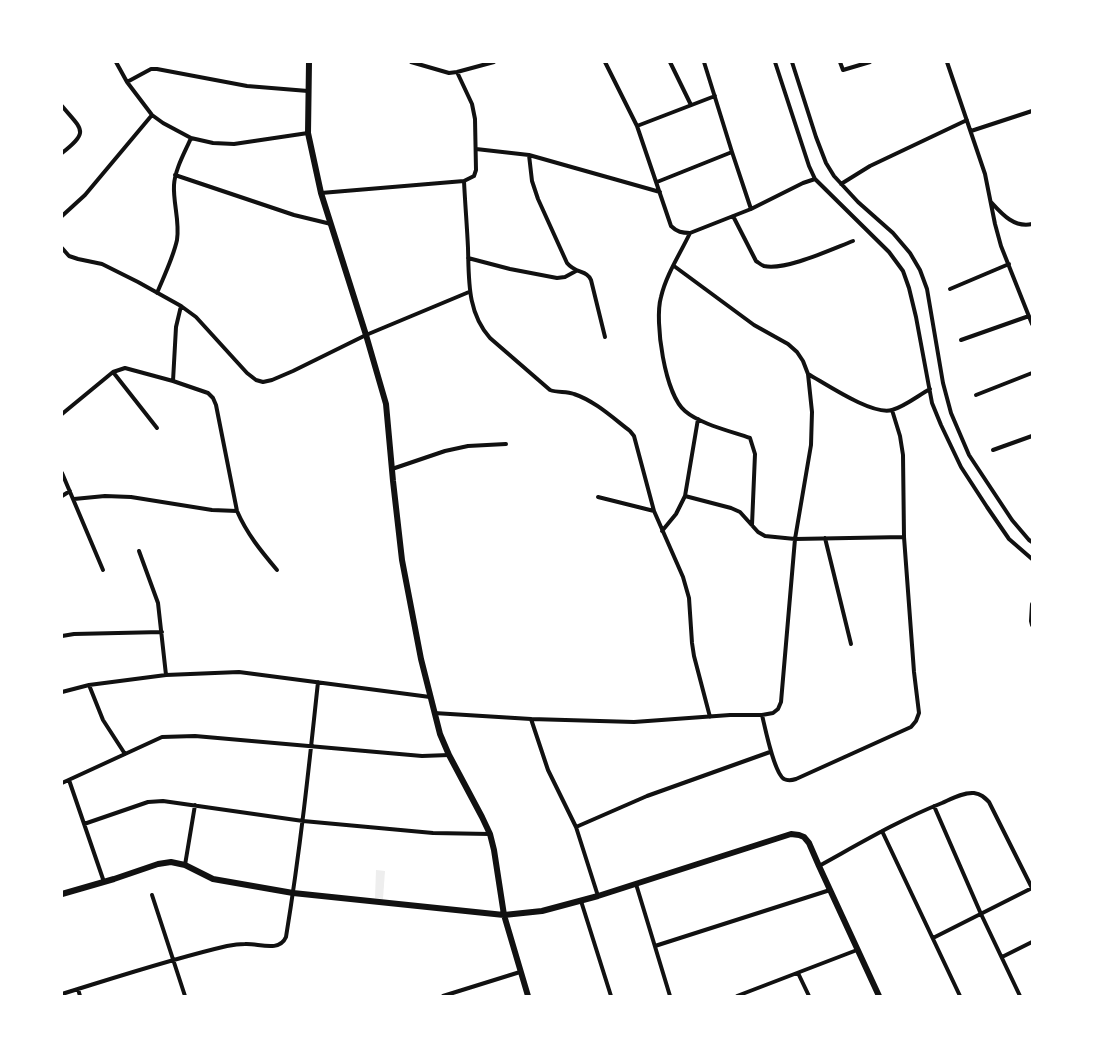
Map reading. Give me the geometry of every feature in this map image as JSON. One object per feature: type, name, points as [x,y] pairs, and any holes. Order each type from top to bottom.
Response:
[{"type":"street","points":[[116,62],[128,82],[152,115],[163,123],[191,138],[213,143],[234,144],[308,134]]},
{"type":"street","points":[[309,62],[308,134],[321,194],[366,335],[386,404],[402,560],[421,659],[440,734],[449,755],[490,834],[494,850],[504,915],[528,996]]},
{"type":"street","points":[[411,62],[441,72],[449,73],[494,62]]},
{"type":"street","points":[[605,62],[637,126],[671,226],[676,231],[690,233],[751,209],[803,183],[815,179]]},
{"type":"street","points":[[670,62],[691,105]]},
{"type":"street","points":[[704,62],[751,209]]},
{"type":"street","points":[[775,62],[809,166],[815,179],[889,252],[903,271],[916,317],[932,403],[941,426],[961,467],[1009,539],[1032,559]]},
{"type":"street","points":[[792,62],[826,164],[834,176],[858,202],[893,233],[910,253],[920,270],[927,289],[943,383],[951,413],[969,455],[1012,520],[1032,542]]},
{"type":"street","points":[[840,62],[843,70],[870,62]]},
{"type":"street","points":[[947,62],[984,174],[995,224],[1032,324]]},
{"type":"street","points":[[128,82],[151,69],[158,69],[247,86],[308,91]]},
{"type":"street","points":[[321,194],[464,181],[474,176],[476,170],[475,119],[472,104],[457,72]]},
{"type":"street","points":[[637,126],[715,96]]},
{"type":"street","points":[[62,106],[78,125],[80,136],[76,142],[62,153]]},
{"type":"street","points":[[971,131],[1032,111]]},
{"type":"street","points":[[62,216],[85,195],[152,115]]},
{"type":"street","points":[[841,184],[870,166],[967,120]]},
{"type":"street","points":[[157,293],[172,256],[177,239],[177,214],[174,194],[175,175],[191,138]]},
{"type":"street","points":[[476,149],[529,155],[660,192]]},
{"type":"street","points":[[657,182],[732,152]]},
{"type":"street","points":[[529,155],[532,181],[538,200],[567,263],[576,271],[586,273],[591,280],[605,337]]},
{"type":"street","points":[[175,175],[294,215],[331,224]]},
{"type":"street","points":[[464,181],[469,292],[477,318],[483,329],[490,338],[550,390],[572,393],[586,399],[630,431],[637,443],[654,511],[683,577],[689,598],[694,656],[710,717]]},
{"type":"street","points":[[990,202],[1004,216],[1015,223],[1032,224]]},
{"type":"street","points":[[733,216],[756,261],[760,265],[787,264],[853,241]]},
{"type":"street","points":[[690,233],[660,298],[658,313],[668,378],[674,396],[684,411],[698,419],[750,438],[755,454],[752,525]]},
{"type":"street","points":[[62,248],[69,256],[102,264],[181,306],[196,317],[247,373],[256,380],[263,382],[272,380],[293,371],[366,335],[469,292]]},
{"type":"street","points":[[468,258],[510,269],[557,278],[564,277],[576,271]]},
{"type":"street","points":[[950,289],[1009,264]]},
{"type":"street","points":[[434,714],[634,722],[762,715],[773,713],[778,709],[781,702],[795,539],[811,445],[812,412],[808,374],[803,361],[797,352],[788,344],[754,325],[674,266]]},
{"type":"street","points":[[174,381],[176,327],[181,306]]},
{"type":"street","points":[[961,340],[1029,316]]},
{"type":"street","points":[[62,414],[113,372],[125,368],[174,381],[208,394],[213,398],[216,404],[237,511],[250,537],[277,570]]},
{"type":"street","points":[[113,372],[156,428]]},
{"type":"street","points":[[976,395],[1032,373]]},
{"type":"street","points":[[808,374],[862,404],[877,410],[892,410],[930,389]]},
{"type":"street","points":[[762,715],[770,752],[780,775],[784,779],[790,780],[796,779],[911,727],[916,721],[919,713],[914,672],[904,537],[903,455],[900,436],[892,410]]},
{"type":"street","points":[[662,531],[676,514],[685,496],[698,419]]},
{"type":"street","points":[[993,450],[1032,436]]},
{"type":"street","points":[[392,469],[445,451],[468,446],[506,444]]},
{"type":"street","points":[[62,473],[103,570]]},
{"type":"street","points":[[62,496],[70,491]]},
{"type":"street","points":[[74,499],[104,496],[131,497],[212,510],[237,511]]},
{"type":"street","points":[[685,496],[731,508],[740,512],[758,532],[765,536],[795,539],[904,537]]},
{"type":"street","points":[[598,497],[654,511]]},
{"type":"street","points":[[825,538],[851,644]]},
{"type":"street","points":[[139,551],[156,597],[162,632],[166,675]]},
{"type":"street","points":[[1032,604],[1032,625]]},
{"type":"street","points":[[62,636],[74,634],[162,632]]},
{"type":"street","points":[[62,692],[89,685],[166,675],[239,672],[430,697]]},
{"type":"street","points":[[62,994],[174,960],[228,946],[245,944],[279,946],[284,942],[293,893],[303,821],[318,682]]},
{"type":"street","points":[[89,685],[103,720],[125,754]]},
{"type":"street","points":[[531,718],[548,770],[576,827],[598,896]]},
{"type":"street","points":[[62,783],[162,737],[196,736],[422,756],[449,755]]},
{"type":"street","points":[[576,827],[648,796],[770,752]]},
{"type":"street","points":[[69,780],[104,882]]},
{"type":"street","points":[[819,866],[882,831],[934,806],[960,795],[972,793],[982,794],[989,802],[1032,888],[933,938]]},
{"type":"street","points":[[84,824],[148,802],[163,801],[303,821],[433,832],[490,834]]},
{"type":"street","points":[[185,865],[195,805]]},
{"type":"street","points":[[934,806],[981,914],[1020,996]]},
{"type":"street","points":[[882,831],[960,996]]},
{"type":"street","points":[[62,894],[158,864],[171,862],[185,865],[213,879],[293,893],[504,915],[542,911],[598,896],[792,834],[804,837],[809,843],[857,950],[880,996]]},
{"type":"street","points":[[636,884],[670,996]]},
{"type":"street","points":[[655,946],[830,890]]},
{"type":"street","points":[[152,894],[185,996]]},
{"type":"street","points":[[581,900],[611,996]]},
{"type":"street","points":[[1002,957],[1032,942]]},
{"type":"street","points":[[737,996],[857,950]]},
{"type":"street","points":[[443,996],[520,972]]},
{"type":"street","points":[[798,973],[809,996]]},
{"type":"street","points":[[78,989],[80,996]]},
{"type":"shaded area","points":[[376,870],[385,871],[383,899],[375,898]]}]
